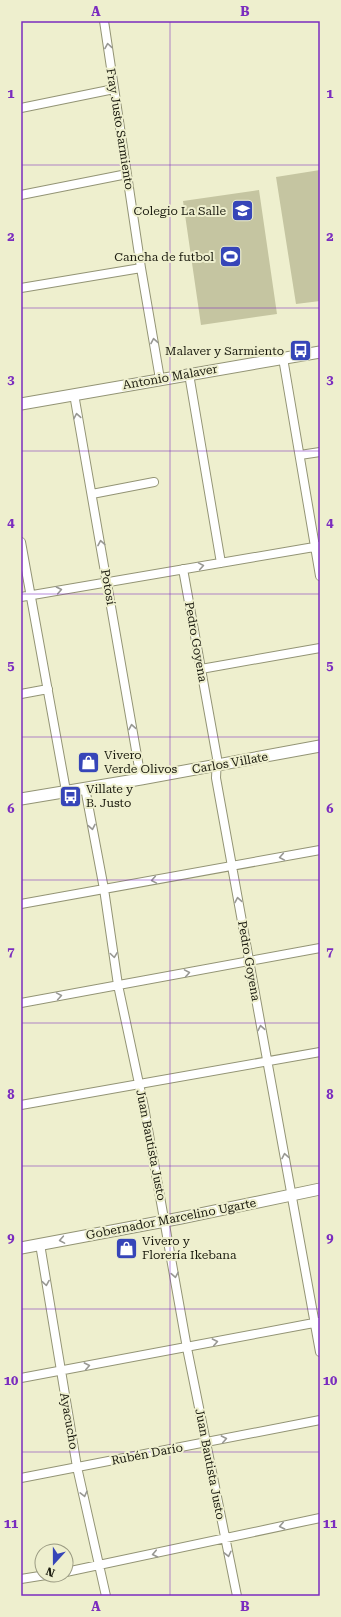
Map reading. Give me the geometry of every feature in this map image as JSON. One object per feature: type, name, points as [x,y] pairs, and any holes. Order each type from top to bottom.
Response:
[{"type":"street","name":"Fray Justo Sarmiento","points":[[104,21],[141,268],[160,379]]},
{"type":"street","points":[[21,108],[114,89]]},
{"type":"street","points":[[21,195],[127,174]]},
{"type":"street","points":[[21,288],[141,268]]},
{"type":"street","name":"Antonio Malaver","points":[[21,404],[320,352]]},
{"type":"street","points":[[283,358],[300,456],[318,546],[320,576]]},
{"type":"street","points":[[189,374],[221,563]]},
{"type":"street","name":"Potosí","points":[[74,394],[141,779]]},
{"type":"street","points":[[300,456],[320,452]]},
{"type":"street","points":[[92,494],[154,482]]},
{"type":"street","points":[[21,542],[66,791]]},
{"type":"street","points":[[21,597],[107,581],[318,546]]},
{"type":"street","name":"Pedro Goyena","points":[[183,569],[217,758],[216,778],[231,866],[317,1322],[320,1352]]},
{"type":"street","points":[[201,669],[320,648]]},
{"type":"street","points":[[21,694],[48,689]]},
{"type":"street","name":"Carlos Villate","points":[[21,799],[141,779],[320,746]]},
{"type":"street","name":"Juan Bautista Justo","points":[[85,788],[104,889],[118,985],[139,1083],[187,1348],[224,1538],[237,1596]]},
{"type":"street","points":[[21,904],[320,850]]},
{"type":"street","points":[[21,1003],[320,948]]},
{"type":"street","points":[[21,1105],[320,1052]]},
{"type":"street","name":"Gobernador Marcelino Ugarte","points":[[21,1248],[165,1221],[320,1189]]},
{"type":"street","name":"Ayacucho","points":[[40,1244],[77,1467],[101,1566],[106,1596]]},
{"type":"street","points":[[21,1378],[187,1348],[317,1322]]},
{"type":"street","name":"Rubén Darío","points":[[21,1478],[320,1420]]},
{"type":"street","points":[[74,1571],[320,1518]]},
{"type":"street","points":[[21,1579],[34,1577]]},
{"type":"green space","points":[[320,170],[320,301],[296,304],[276,177]]},
{"type":"green space","name":"Cancha de futbol","points":[[259,190],[277,314],[201,325],[183,201]]},
{"type":"place","name":"Colegio La Salle","points":[[242,211]]},
{"type":"place","name":"Cancha de futbol","points":[[230,257]]},
{"type":"place","name":"Malaver y Sarmiento","points":[[300,351]]},
{"type":"place","name":"Vivero Verde Olivos","points":[[89,762]]},
{"type":"place","name":"Villate y B. Justo","points":[[70,796]]},
{"type":"place","name":"Vivero y Florería Ikebana","points":[[126,1248]]}]
